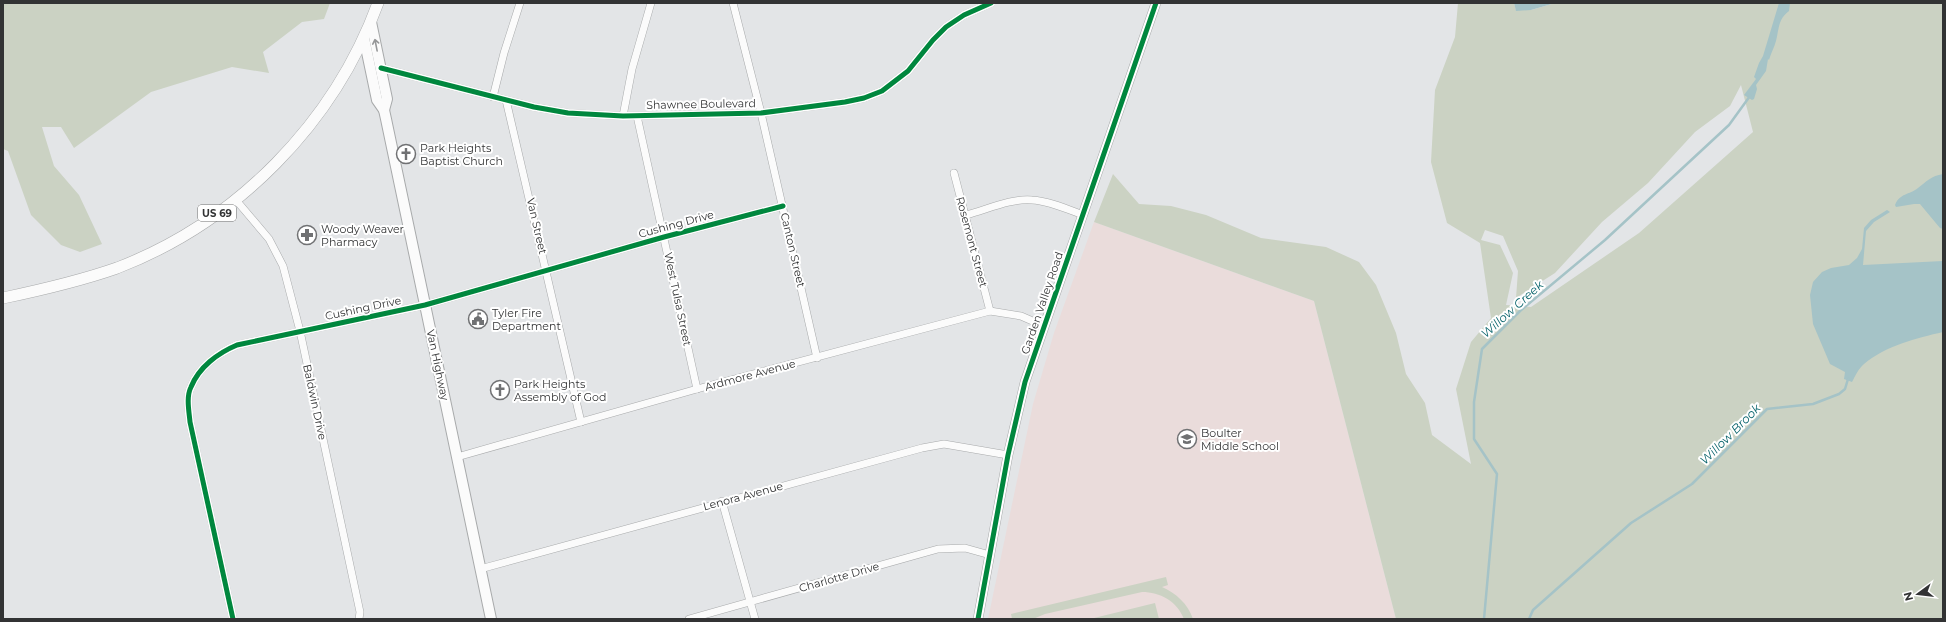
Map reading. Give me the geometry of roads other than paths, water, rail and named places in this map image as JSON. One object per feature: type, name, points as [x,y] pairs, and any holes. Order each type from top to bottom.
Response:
[{"type":"main road","name":"US 69","points":[[3,298],[58,285],[118,267],[152,252],[185,234],[236,200],[282,158],[308,128],[341,82],[364,38],[378,3]]},
{"type":"main road","name":"Van Highway","points":[[371,22],[387,99],[384,110]]},
{"type":"main road","name":"Van Highway","points":[[364,38],[377,100],[384,110],[491,619]]},
{"type":"street","points":[[493,97],[504,52],[520,3]]},
{"type":"street","points":[[623,116],[632,69],[651,3]]},
{"type":"street","name":"Canton Street","points":[[733,3],[761,113],[817,358]]},
{"type":"street","name":"Shawnee Boulevard","points":[[381,68],[534,108],[568,113],[623,116],[761,113],[845,102],[864,98],[882,91],[908,71],[933,40],[946,27],[964,15],[991,3]]},
{"type":"street","name":"Garden Valley Road","points":[[978,619],[1008,455],[1026,382],[1156,3]]},
{"type":"street","name":"Van Street","points":[[506,100],[547,270],[581,422]]},
{"type":"street","name":"West Tulsa Street","points":[[637,116],[698,389]]},
{"type":"street","name":"Rosemont Street","points":[[954,173],[990,311]]},
{"type":"street","name":"Baldwin Drive","points":[[236,200],[269,239],[283,266],[300,331],[360,612],[359,619]]},
{"type":"street","points":[[966,215],[1022,200],[1033,200],[1047,202],[1083,215]]},
{"type":"street","name":"Cushing Drive","points":[[233,619],[190,422],[188,402],[191,387],[211,360],[224,350],[237,345],[425,304],[664,237],[783,206]]},
{"type":"street","name":"Ardmore Avenue","points":[[457,457],[698,389],[990,311],[1021,316],[1044,326]]},
{"type":"street","name":"Lenora Avenue","points":[[480,569],[722,501],[922,448],[944,444],[1008,455]]},
{"type":"street","points":[[722,501],[755,619]]},
{"type":"street","name":"Charlotte Drive","points":[[690,619],[938,549],[965,548],[990,555]]},
{"type":"water","points":[[1514,3],[1555,3],[1531,10],[1516,11]]},
{"type":"water","points":[[1779,3],[1790,3],[1789,11],[1785,14],[1781,21],[1775,44],[1769,60],[1768,59],[1766,71],[1756,85],[1757,89],[1754,99],[1752,100],[1744,95],[1756,79],[1754,77],[1763,56]]},
{"type":"water","points":[[1943,174],[1943,229],[1940,228],[1920,204],[1896,207],[1895,205],[1899,198],[1915,190],[1932,177]]},
{"type":"water","points":[[1887,210],[1890,212],[1874,222],[1866,231],[1863,265],[1943,261],[1943,332],[1912,340],[1882,352],[1862,366],[1852,382],[1844,379],[1845,372],[1830,364],[1813,324],[1810,295],[1813,282],[1822,272],[1831,268],[1849,265],[1857,258],[1862,249],[1864,228],[1871,220]]},
{"type":"waterway","name":"Willow Creek","points":[[1484,619],[1497,474],[1474,439],[1474,402],[1482,349],[1520,311],[1605,240],[1729,125],[1750,96]]},
{"type":"waterway","name":"Willow Brook","points":[[1529,619],[1533,610],[1631,523],[1692,484],[1767,409],[1813,404],[1839,394],[1845,389],[1848,379]]},
{"type":"place","name":"Park Heights Baptist Church","points":[[406,154]]},
{"type":"place","name":"Woody Weaver Pharmacy","points":[[307,235]]},
{"type":"place","name":"Tyler Fire Department","points":[[478,319]]},
{"type":"place","name":"Park Heights Assembly of God","points":[[500,390]]},
{"type":"place","name":"Boulter Middle School","points":[[1187,439]]}]
